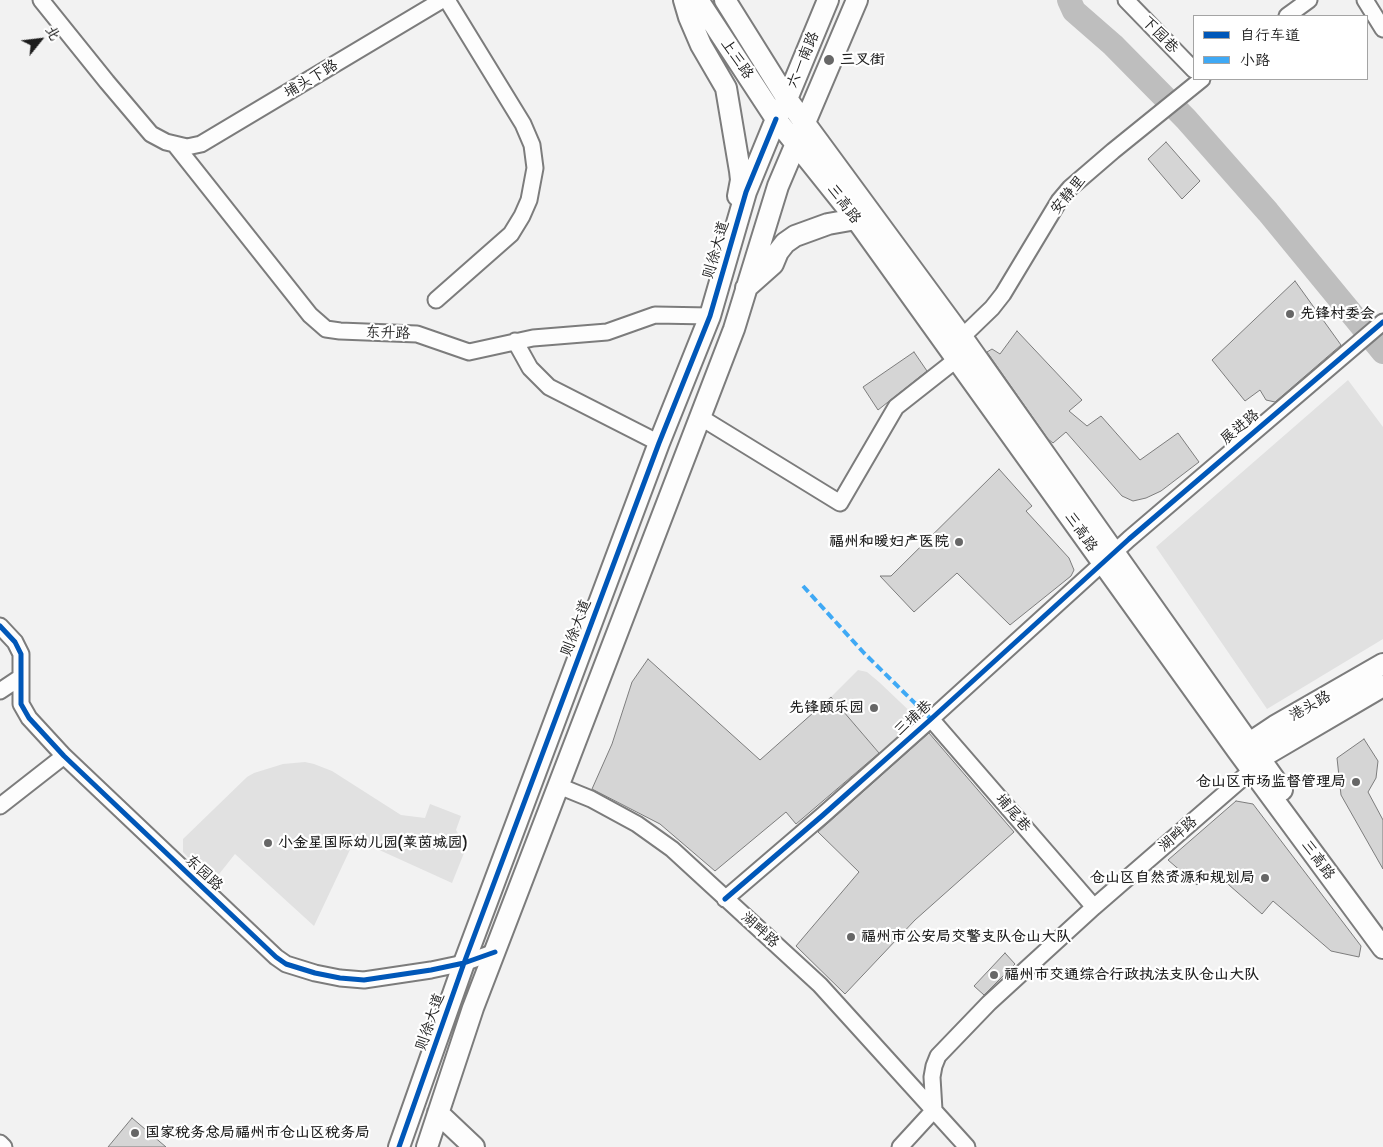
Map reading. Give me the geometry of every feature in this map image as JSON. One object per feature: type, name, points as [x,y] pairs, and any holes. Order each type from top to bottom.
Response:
[{"type":"main road","points":[[684,0],[688,17],[701,45],[726,88],[739,165],[741,180],[724,268]]},
{"type":"main road","name":"上三路","points":[[698,0],[776,119]]},
{"type":"main road","name":"上三路","points":[[725,0],[787,99],[805,124]]},
{"type":"main road","name":"六一南路","points":[[776,119],[787,99],[828,0]]},
{"type":"main road","points":[[433,1144],[438,1113],[472,1008],[734,328],[778,186],[857,0]]},
{"type":"main road","name":"则徐大道","points":[[400,1147],[464,963],[659,443],[710,316],[746,192],[776,119]]},
{"type":"main road","name":"三高路","points":[[776,119],[856,220],[957,359],[1108,558],[1252,758],[1383,948]]},
{"type":"main road","name":"三高路","points":[[805,124],[962,337],[1108,558]]},
{"type":"main road","points":[[746,288],[773,264],[778,252],[785,243],[796,236],[828,224],[856,220]]},
{"type":"main road","name":"港头路","points":[[1252,758],[1275,726],[1383,664]]},
{"type":"main road","name":"港头路","points":[[1252,758],[1383,686]]},
{"type":"main road","name":"三高路","points":[[1252,758],[1290,802],[1383,926]]},
{"type":"main road","points":[[438,1113],[474,1147]]},
{"type":"street","points":[[41,0],[152,134],[176,146]]},
{"type":"street","name":"埔头下路","points":[[176,146],[187,147],[201,144],[442,0]]},
{"type":"street","points":[[436,300],[511,234],[529,200],[535,168],[532,145],[523,124],[447,0]]},
{"type":"street","name":"下园巷","points":[[1126,0],[1193,69]]},
{"type":"street","points":[[1287,15],[1308,0]]},
{"type":"street","points":[[1366,0],[1383,30]]},
{"type":"street","name":"安静里","points":[[962,337],[992,308],[1003,294],[1059,201],[1088,172],[1201,80]]},
{"type":"street","name":"东升路","points":[[176,146],[310,315],[326,329],[340,332],[417,334],[469,352],[532,338],[607,332],[656,315],[710,316]]},
{"type":"street","name":"展进路","points":[[1108,558],[1383,322]]},
{"type":"street","points":[[515,342],[530,368],[549,387],[659,443]]},
{"type":"street","points":[[700,417],[840,503],[896,407],[957,359]]},
{"type":"street","name":"三埔巷","points":[[725,899],[931,719],[1108,558]]},
{"type":"street","name":"东园路","points":[[0,626],[19,648],[22,660],[20,695],[24,712],[64,756],[268,950],[286,964],[315,973],[364,980],[464,963],[495,952]]},
{"type":"street","points":[[0,691],[21,677]]},
{"type":"street","name":"埔尾巷","points":[[931,719],[1094,908]]},
{"type":"street","points":[[0,806],[64,756]]},
{"type":"street","name":"湖畔路","points":[[934,1110],[932,1077],[938,1056],[989,1003],[1094,908],[1252,758]]},
{"type":"street","name":"湖畔路","points":[[559,786],[591,799],[654,834],[820,985],[966,1147]]},
{"type":"street","points":[[900,1147],[934,1110]]},
{"type":"street","points":[[0,1143],[4,1147]]},
{"type":"shaded area","points":[[1348,380],[1383,427],[1383,639],[1267,709],[1156,547]]},
{"type":"shaded area","name":"先锋颐乐园","points":[[858,670],[867,672],[919,720],[879,753],[831,697]]},
{"type":"shaded area","name":"小金星国际幼儿园(莱茵城园)","points":[[305,762],[332,771],[401,815],[425,818],[430,804],[461,816],[456,830],[466,848],[452,883],[355,839],[314,926],[235,854],[212,883],[183,852],[183,839],[247,777],[283,764]]},
{"type":"building","points":[[1166,142],[1200,181],[1182,199],[1148,159]]},
{"type":"building","name":"先锋村委会","points":[[1295,281],[1341,345],[1275,402],[1266,400],[1260,390],[1245,401],[1212,360]]},
{"type":"building","points":[[1017,331],[1082,400],[1069,411],[1087,426],[1101,416],[1140,460],[1178,433],[1199,462],[1161,491],[1146,498],[1133,501],[1122,496],[1066,432],[1053,443],[1048,439],[987,352],[992,349],[1000,354]]},
{"type":"building","points":[[914,352],[927,371],[878,410],[863,387]]},
{"type":"building","points":[[999,469],[1032,506],[1026,511],[1069,558],[1074,570],[1071,576],[1010,625],[957,573],[914,612],[880,576],[891,576]]},
{"type":"building","points":[[648,659],[760,760],[831,697],[879,753],[796,824],[786,812],[715,871],[660,824],[592,789],[612,744],[632,682]]},
{"type":"building","points":[[929,733],[1014,832],[915,920],[845,994],[796,946],[859,872],[818,832]]},
{"type":"building","points":[[1364,739],[1378,761],[1376,778],[1368,792],[1383,820],[1383,869],[1341,795],[1337,758]]},
{"type":"building","name":"仓山区自然资源和规划局","points":[[1236,801],[1253,804],[1361,946],[1359,957],[1331,951],[1273,901],[1262,914],[1212,870],[1197,885],[1168,860]]},
{"type":"building","name":"福州市交通综合行政执法支队仓山大队","points":[[1005,953],[1015,964],[984,995],[974,986]]},
{"type":"building","name":"国家税务总局福州市仓山区税务局","points":[[132,1118],[166,1147],[108,1147]]},
{"type":"waterway","points":[[1069,0],[1074,11],[1113,45],[1186,119],[1268,212],[1383,352]]},
{"type":"marked path","points":[[803,586],[864,653],[931,719]]},
{"type":"cycle path","points":[[399,1147],[464,963],[659,443],[710,316],[746,192],[776,119]]},
{"type":"cycle path","points":[[725,899],[931,719],[1129,539],[1383,322]]},
{"type":"cycle path","points":[[0,626],[15,642],[21,654],[21,704],[29,718],[64,756],[276,957],[286,964],[315,973],[364,980],[464,963],[495,952]]},
{"type":"place","name":"三叉街","points":[[829,60]]},
{"type":"place","name":"先锋村委会","points":[[1290,314]]},
{"type":"place","name":"福州和暖妇产医院","points":[[959,542]]},
{"type":"place","name":"先锋颐乐园","points":[[874,708]]},
{"type":"place","name":"仓山区市场监督管理局","points":[[1356,782]]},
{"type":"place","name":"小金星国际幼儿园(莱茵城园)","points":[[268,843]]},
{"type":"place","name":"仓山区自然资源和规划局","points":[[1265,878]]},
{"type":"place","name":"福州市公安局交警支队仓山大队","points":[[851,937]]},
{"type":"place","name":"福州市交通综合行政执法支队仓山大队","points":[[994,975]]},
{"type":"place","name":"国家税务总局福州市仓山区税务局","points":[[135,1133]]}]
